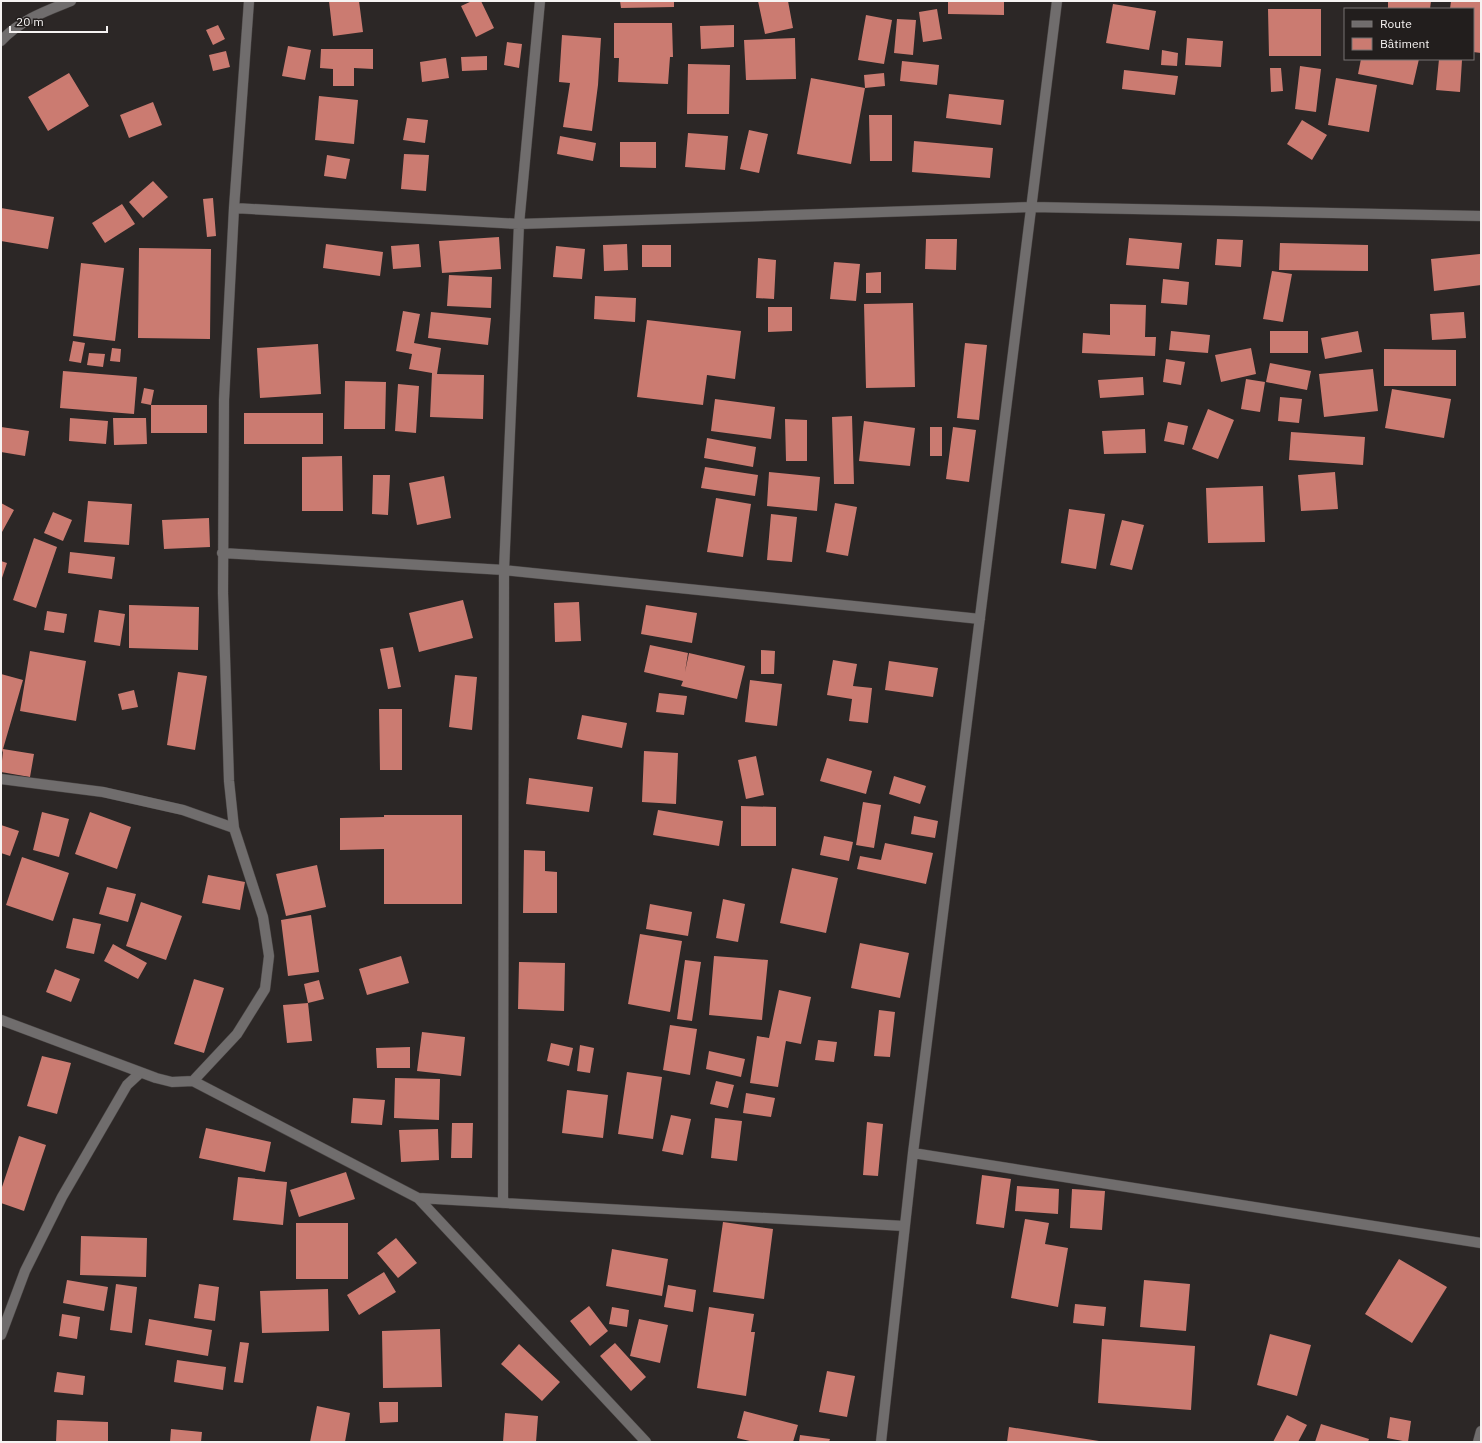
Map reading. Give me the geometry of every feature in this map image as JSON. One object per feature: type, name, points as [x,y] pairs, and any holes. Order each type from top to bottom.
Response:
[{"type":"street","points":[[1,41],[10,31],[37,14],[71,1]]},
{"type":"street","points":[[193,1081],[237,1034],[265,989],[269,956],[263,917],[234,828],[229,781],[222,553],[224,400],[234,208],[249,1]]},
{"type":"street","points":[[503,1203],[504,570],[519,224],[540,1]]},
{"type":"street","points":[[881,1442],[904,1226],[1057,1]]},
{"type":"street","points":[[234,208],[519,224],[1032,207],[1481,216]]},
{"type":"street","points":[[222,553],[504,570],[980,619]]},
{"type":"street","points":[[1,779],[103,792],[183,810],[234,828]]},
{"type":"street","points":[[1,1020],[140,1073],[172,1082],[193,1081],[418,1198],[646,1442]]},
{"type":"street","points":[[1,1335],[24,1270],[62,1197],[127,1085],[140,1073]]},
{"type":"street","points":[[913,1153],[1481,1243]]},
{"type":"street","points":[[418,1198],[904,1226]]},
{"type":"street","points":[[1478,1442],[1481,1431]]},
{"type":"building","points":[[329,1],[359,1],[363,32],[333,36]]},
{"type":"building","points":[[472,1],[481,1],[494,28],[476,37],[461,6]]},
{"type":"building","points":[[620,1],[674,1],[674,7],[621,8]]},
{"type":"building","points":[[758,1],[788,1],[793,28],[765,34]]},
{"type":"building","points":[[948,1],[1004,1],[1004,15],[948,14]]},
{"type":"building","points":[[1388,1],[1431,1],[1430,8],[1388,8]]},
{"type":"building","points":[[1451,1],[1481,1],[1481,53],[1474,52],[1474,8],[1450,8]]},
{"type":"building","points":[[1113,4],[1156,11],[1149,50],[1106,43]]},
{"type":"building","points":[[937,9],[942,39],[923,42],[919,12]]},
{"type":"building","points":[[1268,9],[1321,9],[1321,56],[1269,56]]},
{"type":"building","points":[[866,15],[892,20],[884,64],[858,60]]},
{"type":"building","points":[[897,19],[916,20],[913,55],[894,53]]},
{"type":"building","points":[[614,23],[672,23],[673,57],[670,57],[668,84],[618,82],[619,58],[614,58]]},
{"type":"building","points":[[218,25],[225,39],[213,45],[206,30]]},
{"type":"building","points":[[734,25],[734,47],[701,49],[700,26]]},
{"type":"building","points":[[562,35],[601,38],[598,85],[592,131],[563,127],[570,83],[559,82]]},
{"type":"building","points":[[795,38],[796,79],[746,80],[744,40]]},
{"type":"building","points":[[1187,38],[1223,41],[1221,67],[1185,65]]},
{"type":"building","points":[[507,42],[522,44],[519,68],[504,65]]},
{"type":"building","points":[[288,46],[311,50],[305,80],[282,76]]},
{"type":"building","points":[[321,49],[373,49],[373,69],[354,68],[354,86],[333,86],[333,69],[320,68]]},
{"type":"building","points":[[1162,50],[1178,53],[1177,66],[1161,65]]},
{"type":"building","points":[[226,51],[230,67],[213,71],[209,55]]},
{"type":"building","points":[[487,56],[487,70],[462,71],[461,57]]},
{"type":"building","points":[[446,58],[449,78],[422,82],[420,62]]},
{"type":"building","points":[[1361,60],[1419,60],[1413,85],[1358,74]]},
{"type":"building","points":[[1439,60],[1462,60],[1460,92],[1436,90]]},
{"type":"building","points":[[902,61],[939,65],[937,85],[900,81]]},
{"type":"building","points":[[688,64],[730,65],[729,114],[687,114]]},
{"type":"building","points":[[1300,66],[1321,69],[1316,112],[1295,109]]},
{"type":"building","points":[[1270,68],[1281,68],[1283,91],[1271,92]]},
{"type":"building","points":[[1124,70],[1178,76],[1175,95],[1122,89]]},
{"type":"building","points":[[69,73],[89,106],[48,131],[28,97]]},
{"type":"building","points":[[884,73],[885,86],[865,88],[864,75]]},
{"type":"building","points":[[811,78],[865,88],[851,164],[797,154]]},
{"type":"building","points":[[1336,78],[1377,85],[1369,132],[1328,125]]},
{"type":"building","points":[[949,94],[1004,100],[1001,125],[946,118]]},
{"type":"building","points":[[319,96],[358,100],[354,144],[315,140]]},
{"type":"building","points":[[153,102],[162,125],[129,138],[120,115]]},
{"type":"building","points":[[869,115],[892,115],[892,161],[870,161]]},
{"type":"building","points":[[407,118],[428,120],[425,143],[403,140]]},
{"type":"building","points":[[1302,120],[1327,135],[1312,160],[1287,144]]},
{"type":"building","points":[[749,130],[768,134],[759,173],[740,169]]},
{"type":"building","points":[[688,133],[728,136],[725,170],[685,167]]},
{"type":"building","points":[[560,136],[596,143],[593,161],[557,154]]},
{"type":"building","points":[[914,141],[993,148],[990,178],[912,172]]},
{"type":"building","points":[[620,142],[656,142],[656,168],[620,167]]},
{"type":"building","points":[[404,154],[429,155],[426,191],[401,189]]},
{"type":"building","points":[[327,155],[350,159],[346,179],[324,176]]},
{"type":"building","points":[[153,181],[168,197],[143,218],[129,202]]},
{"type":"building","points":[[213,198],[216,236],[207,237],[203,199]]},
{"type":"building","points":[[122,204],[135,224],[105,243],[92,223]]},
{"type":"building","points":[[1,208],[54,217],[48,249],[1,241]]},
{"type":"building","points":[[499,237],[501,269],[442,273],[439,241]]},
{"type":"building","points":[[1129,238],[1182,243],[1179,269],[1126,265]]},
{"type":"building","points":[[926,239],[957,239],[956,270],[925,269]]},
{"type":"building","points":[[1217,239],[1243,240],[1241,267],[1215,265]]},
{"type":"building","points":[[1280,243],[1368,245],[1368,271],[1279,270]]},
{"type":"building","points":[[326,244],[383,252],[380,276],[323,268]]},
{"type":"building","points":[[419,244],[421,267],[393,269],[391,246]]},
{"type":"building","points":[[627,244],[628,270],[604,271],[603,245]]},
{"type":"building","points":[[642,245],[671,245],[671,267],[642,267]]},
{"type":"building","points":[[556,246],[585,249],[582,279],[553,277]]},
{"type":"building","points":[[139,248],[211,249],[210,339],[138,338]]},
{"type":"building","points":[[1480,254],[1481,285],[1434,291],[1431,259]]},
{"type":"building","points":[[758,258],[776,260],[774,299],[756,298]]},
{"type":"building","points":[[834,262],[860,264],[856,301],[830,299]]},
{"type":"building","points":[[81,263],[124,268],[115,341],[73,336]]},
{"type":"building","points":[[1272,271],[1292,274],[1283,322],[1263,319]]},
{"type":"building","points":[[881,272],[881,293],[866,293],[866,273]]},
{"type":"building","points":[[449,275],[492,277],[491,308],[447,306]]},
{"type":"building","points":[[1163,279],[1189,282],[1187,305],[1161,303]]},
{"type":"building","points":[[595,296],[636,298],[635,322],[594,319]]},
{"type":"building","points":[[913,303],[915,387],[866,388],[864,304]]},
{"type":"building","points":[[1110,304],[1146,305],[1145,337],[1156,337],[1155,356],[1082,353],[1083,333],[1110,335]]},
{"type":"building","points":[[768,307],[792,307],[792,331],[768,332]]},
{"type":"building","points":[[403,311],[420,314],[414,343],[441,348],[437,374],[484,375],[483,419],[430,417],[432,373],[409,369],[412,354],[396,351]]},
{"type":"building","points":[[431,312],[491,318],[488,345],[428,338]]},
{"type":"building","points":[[1464,312],[1466,338],[1432,340],[1430,314]]},
{"type":"building","points":[[647,320],[741,331],[735,379],[707,375],[703,405],[637,397]]},
{"type":"building","points":[[1171,331],[1210,335],[1208,353],[1169,350]]},
{"type":"building","points":[[1270,331],[1308,331],[1308,353],[1270,353]]},
{"type":"building","points":[[1358,331],[1362,352],[1325,359],[1321,338]]},
{"type":"building","points":[[73,341],[85,343],[81,363],[69,361]]},
{"type":"building","points":[[965,343],[987,345],[979,420],[957,418]]},
{"type":"building","points":[[318,344],[321,394],[260,398],[257,348]]},
{"type":"building","points":[[112,348],[121,349],[120,362],[110,361]]},
{"type":"building","points":[[1251,348],[1256,374],[1221,382],[1215,355]]},
{"type":"building","points":[[1384,349],[1456,350],[1456,386],[1384,386]]},
{"type":"building","points":[[89,353],[105,354],[103,367],[87,365]]},
{"type":"building","points":[[1166,359],[1185,362],[1181,385],[1163,382]]},
{"type":"building","points":[[1270,363],[1311,371],[1307,390],[1266,382]]},
{"type":"building","points":[[1373,369],[1378,411],[1324,417],[1319,374]]},
{"type":"building","points":[[63,371],[137,377],[134,414],[60,408]]},
{"type":"building","points":[[1143,377],[1144,395],[1100,398],[1098,380]]},
{"type":"building","points":[[1246,379],[1265,382],[1260,412],[1241,409]]},
{"type":"building","points":[[345,381],[386,382],[385,429],[344,429]]},
{"type":"building","points":[[398,384],[419,386],[416,433],[395,431]]},
{"type":"building","points":[[144,388],[154,390],[151,405],[141,403]]},
{"type":"building","points":[[1392,389],[1451,399],[1444,438],[1385,428]]},
{"type":"building","points":[[1280,397],[1302,399],[1299,423],[1278,421]]},
{"type":"building","points":[[715,399],[775,407],[771,439],[711,431]]},
{"type":"building","points":[[151,405],[207,405],[207,433],[151,433]]},
{"type":"building","points":[[1208,409],[1234,420],[1218,459],[1192,449]]},
{"type":"building","points":[[244,413],[323,413],[323,444],[244,444]]},
{"type":"building","points":[[852,416],[854,484],[834,484],[832,417]]},
{"type":"building","points":[[70,418],[108,421],[106,444],[69,441]]},
{"type":"building","points":[[113,418],[146,418],[147,444],[114,445]]},
{"type":"building","points":[[785,419],[807,420],[807,461],[786,461]]},
{"type":"building","points":[[864,421],[915,428],[910,466],[859,461]]},
{"type":"building","points":[[1168,422],[1188,426],[1184,445],[1164,441]]},
{"type":"building","points":[[1,427],[29,431],[25,456],[1,452]]},
{"type":"building","points":[[930,427],[942,427],[942,456],[930,456]]},
{"type":"building","points":[[953,427],[976,430],[969,482],[946,479]]},
{"type":"building","points":[[1145,429],[1146,453],[1104,454],[1102,431]]},
{"type":"building","points":[[1291,432],[1365,437],[1363,465],[1289,460]]},
{"type":"building","points":[[707,438],[756,447],[753,467],[704,458]]},
{"type":"building","points":[[342,456],[343,511],[302,511],[302,457]]},
{"type":"building","points":[[705,467],[758,475],[755,496],[701,488]]},
{"type":"building","points":[[769,472],[820,477],[817,511],[767,506]]},
{"type":"building","points":[[1335,472],[1338,509],[1301,511],[1298,475]]},
{"type":"building","points":[[373,475],[390,475],[388,515],[372,514]]},
{"type":"building","points":[[444,476],[451,518],[417,525],[409,483]]},
{"type":"building","points":[[1263,486],[1265,542],[1208,543],[1206,488]]},
{"type":"building","points":[[716,498],[751,504],[743,557],[707,552]]},
{"type":"building","points":[[88,501],[132,504],[129,545],[84,542]]},
{"type":"building","points":[[1,503],[14,510],[2,532],[1,531]]},
{"type":"building","points":[[835,503],[857,507],[848,556],[826,552]]},
{"type":"building","points":[[1069,509],[1105,514],[1096,569],[1061,563]]},
{"type":"building","points":[[53,512],[72,520],[63,541],[44,533]]},
{"type":"building","points":[[771,514],[797,517],[792,562],[767,560]]},
{"type":"building","points":[[209,518],[210,547],[164,549],[162,520]]},
{"type":"building","points":[[1122,520],[1144,525],[1132,570],[1110,565]]},
{"type":"building","points":[[34,538],[57,547],[36,608],[13,600]]},
{"type":"building","points":[[70,552],[115,557],[112,579],[68,573]]},
{"type":"building","points":[[1,561],[7,563],[1,581]]},
{"type":"building","points":[[463,600],[473,638],[419,652],[409,613]]},
{"type":"building","points":[[579,602],[581,641],[555,642],[554,603]]},
{"type":"building","points":[[129,605],[199,607],[198,650],[129,648]]},
{"type":"building","points":[[646,605],[697,613],[692,643],[641,634]]},
{"type":"building","points":[[99,610],[125,614],[120,646],[94,642]]},
{"type":"building","points":[[47,611],[67,614],[64,633],[44,630]]},
{"type":"building","points":[[650,645],[688,653],[685,672],[689,653],[745,666],[737,699],[681,686],[683,681],[644,672]]},
{"type":"building","points":[[393,647],[401,687],[388,689],[380,649]]},
{"type":"building","points":[[761,650],[775,651],[774,674],[761,674]]},
{"type":"building","points":[[30,651],[86,661],[76,721],[20,711]]},
{"type":"building","points":[[833,660],[857,664],[853,686],[872,688],[868,723],[849,721],[852,699],[827,695]]},
{"type":"building","points":[[889,661],[938,668],[933,697],[885,690]]},
{"type":"building","points":[[178,672],[207,676],[195,750],[167,745]]},
{"type":"building","points":[[1,674],[23,680],[3,749],[34,754],[30,777],[1,772],[3,750],[1,755]]},
{"type":"building","points":[[455,675],[477,677],[472,730],[449,727]]},
{"type":"building","points":[[750,680],[782,684],[777,726],[745,722]]},
{"type":"building","points":[[134,690],[138,707],[122,710],[118,694]]},
{"type":"building","points":[[659,693],[687,696],[684,715],[656,712]]},
{"type":"building","points":[[379,709],[402,709],[402,770],[380,770]]},
{"type":"building","points":[[582,715],[627,723],[622,748],[577,739]]},
{"type":"building","points":[[644,751],[678,753],[676,804],[642,802]]},
{"type":"building","points":[[756,756],[764,795],[746,799],[738,760]]},
{"type":"building","points":[[827,758],[872,771],[866,794],[820,781]]},
{"type":"building","points":[[894,776],[926,786],[920,804],[889,794]]},
{"type":"building","points":[[529,778],[593,787],[589,812],[526,804]]},
{"type":"building","points":[[863,802],[881,805],[874,848],[856,845]]},
{"type":"building","points":[[741,806],[776,807],[776,846],[741,846]]},
{"type":"building","points":[[658,810],[723,821],[719,846],[653,835]]},
{"type":"building","points":[[42,812],[69,819],[59,857],[33,850]]},
{"type":"building","points":[[90,812],[131,827],[117,869],[75,854]]},
{"type":"building","points":[[384,815],[462,815],[462,904],[384,904],[384,849],[340,850],[340,818],[384,817]]},
{"type":"building","points":[[914,816],[938,821],[935,838],[911,834]]},
{"type":"building","points":[[1,825],[19,831],[10,856],[1,853]]},
{"type":"building","points":[[824,836],[853,842],[849,861],[820,855]]},
{"type":"building","points":[[885,843],[933,853],[926,884],[857,869],[860,856],[881,860]]},
{"type":"building","points":[[524,850],[545,851],[545,871],[557,872],[557,913],[523,913]]},
{"type":"building","points":[[22,857],[69,873],[53,921],[6,905]]},
{"type":"building","points":[[317,865],[326,907],[286,916],[276,874]]},
{"type":"building","points":[[792,868],[838,878],[826,933],[780,923]]},
{"type":"building","points":[[208,875],[245,882],[240,910],[202,903]]},
{"type":"building","points":[[107,887],[136,894],[128,922],[99,914]]},
{"type":"building","points":[[723,899],[745,904],[738,942],[716,938]]},
{"type":"building","points":[[141,902],[182,916],[166,960],[126,946]]},
{"type":"building","points":[[650,904],[692,912],[688,936],[646,929]]},
{"type":"building","points":[[311,915],[319,972],[288,976],[281,920]]},
{"type":"building","points":[[73,918],[101,924],[94,954],[66,948]]},
{"type":"building","points":[[640,934],[682,941],[670,1012],[628,1004]]},
{"type":"building","points":[[860,943],[909,953],[900,998],[851,988]]},
{"type":"building","points":[[113,944],[147,963],[138,979],[104,961]]},
{"type":"building","points":[[401,956],[409,983],[367,995],[359,969]]},
{"type":"building","points":[[714,956],[768,960],[762,1020],[709,1015]]},
{"type":"building","points":[[685,960],[701,962],[692,1021],[677,1019]]},
{"type":"building","points":[[519,962],[565,963],[564,1011],[518,1009]]},
{"type":"building","points":[[55,969],[80,979],[71,1002],[46,992]]},
{"type":"building","points":[[194,979],[224,988],[204,1053],[174,1044]]},
{"type":"building","points":[[319,980],[324,999],[308,1003],[304,984]]},
{"type":"building","points":[[779,990],[811,997],[801,1044],[786,1041],[778,1087],[750,1083],[757,1036],[769,1038]]},
{"type":"building","points":[[308,1003],[312,1041],[287,1043],[283,1005]]},
{"type":"building","points":[[879,1010],[895,1012],[890,1057],[874,1056]]},
{"type":"building","points":[[670,1025],[697,1029],[690,1075],[663,1070]]},
{"type":"building","points":[[422,1032],[465,1037],[461,1076],[417,1071]]},
{"type":"building","points":[[818,1040],[837,1042],[834,1062],[815,1060]]},
{"type":"building","points":[[551,1043],[573,1048],[569,1066],[547,1061]]},
{"type":"building","points":[[580,1045],[594,1048],[590,1073],[577,1071]]},
{"type":"building","points":[[410,1047],[410,1068],[377,1068],[376,1048]]},
{"type":"building","points":[[709,1051],[745,1059],[741,1077],[706,1069]]},
{"type":"building","points":[[42,1056],[71,1063],[57,1114],[27,1106]]},
{"type":"building","points":[[627,1072],[662,1077],[653,1139],[618,1134]]},
{"type":"building","points":[[395,1078],[440,1079],[439,1120],[394,1118]]},
{"type":"building","points":[[716,1081],[734,1085],[728,1108],[710,1104]]},
{"type":"building","points":[[567,1090],[608,1095],[603,1138],[562,1133]]},
{"type":"building","points":[[746,1093],[775,1098],[771,1117],[743,1113]]},
{"type":"building","points":[[353,1098],[385,1100],[382,1125],[351,1123]]},
{"type":"building","points":[[671,1115],[691,1119],[683,1155],[662,1151]]},
{"type":"building","points":[[715,1118],[742,1121],[737,1161],[711,1158]]},
{"type":"building","points":[[867,1122],[883,1124],[878,1176],[863,1175]]},
{"type":"building","points":[[452,1123],[473,1123],[472,1158],[451,1158]]},
{"type":"building","points":[[206,1128],[271,1142],[265,1172],[199,1158]]},
{"type":"building","points":[[438,1129],[439,1160],[401,1162],[399,1130]]},
{"type":"building","points":[[19,1136],[46,1145],[24,1211],[1,1203],[1,1190]]},
{"type":"building","points":[[346,1172],[355,1199],[299,1217],[290,1190]]},
{"type":"building","points":[[982,1175],[1011,1179],[1004,1228],[976,1224]]},
{"type":"building","points":[[238,1177],[287,1182],[283,1225],[233,1220]]},
{"type":"building","points":[[1017,1186],[1059,1189],[1058,1214],[1015,1211]]},
{"type":"building","points":[[1072,1189],[1105,1191],[1102,1230],[1070,1228]]},
{"type":"building","points":[[1025,1219],[1049,1223],[1045,1244],[1068,1248],[1058,1307],[1011,1298]]},
{"type":"building","points":[[723,1222],[773,1229],[764,1299],[713,1292]]},
{"type":"building","points":[[296,1223],[348,1223],[348,1279],[296,1279]]},
{"type":"building","points":[[81,1236],[147,1238],[146,1277],[80,1275]]},
{"type":"building","points":[[396,1238],[417,1263],[398,1278],[377,1253]]},
{"type":"building","points":[[612,1249],[668,1259],[662,1296],[606,1286]]},
{"type":"building","points":[[1399,1259],[1447,1287],[1412,1343],[1365,1314]]},
{"type":"building","points":[[384,1272],[396,1292],[359,1315],[347,1295]]},
{"type":"building","points":[[67,1280],[108,1287],[104,1311],[63,1303]]},
{"type":"building","points":[[1144,1280],[1190,1284],[1186,1331],[1140,1327]]},
{"type":"building","points":[[116,1284],[137,1287],[132,1333],[110,1330]]},
{"type":"building","points":[[199,1284],[219,1287],[215,1321],[194,1318]]},
{"type":"building","points":[[668,1285],[696,1290],[693,1312],[664,1307]]},
{"type":"building","points":[[328,1289],[329,1331],[262,1333],[260,1291]]},
{"type":"building","points":[[1075,1304],[1106,1307],[1104,1326],[1073,1323]]},
{"type":"building","points":[[589,1306],[608,1331],[590,1346],[570,1321]]},
{"type":"building","points":[[612,1307],[629,1310],[627,1327],[609,1324]]},
{"type":"building","points":[[709,1307],[754,1314],[751,1332],[755,1332],[746,1396],[697,1388]]},
{"type":"building","points":[[62,1314],[80,1317],[77,1339],[59,1336]]},
{"type":"building","points":[[149,1319],[212,1330],[208,1356],[145,1345]]},
{"type":"building","points":[[639,1319],[668,1325],[660,1363],[630,1356]]},
{"type":"building","points":[[440,1329],[442,1387],[383,1388],[382,1331]]},
{"type":"building","points":[[1270,1334],[1311,1345],[1297,1396],[1257,1385]]},
{"type":"building","points":[[1102,1339],[1195,1346],[1191,1410],[1098,1403]]},
{"type":"building","points":[[240,1342],[249,1343],[243,1383],[234,1382]]},
{"type":"building","points":[[615,1343],[646,1377],[631,1391],[600,1356]]},
{"type":"building","points":[[519,1344],[560,1382],[542,1401],[501,1364]]},
{"type":"building","points":[[177,1360],[226,1367],[223,1390],[174,1382]]},
{"type":"building","points":[[827,1371],[855,1376],[847,1417],[819,1412]]},
{"type":"building","points":[[57,1372],[85,1376],[83,1395],[54,1392]]},
{"type":"building","points":[[379,1402],[398,1402],[398,1422],[380,1423]]},
{"type":"building","points":[[317,1406],[350,1413],[345,1442],[310,1442]]},
{"type":"building","points":[[744,1411],[798,1425],[793,1442],[754,1442],[737,1438]]},
{"type":"building","points":[[505,1413],[538,1416],[536,1442],[503,1442]]},
{"type":"building","points":[[1287,1415],[1307,1425],[1298,1442],[1273,1442]]},
{"type":"building","points":[[1390,1417],[1411,1421],[1408,1442],[1387,1438]]},
{"type":"building","points":[[57,1420],[108,1422],[108,1442],[56,1442]]},
{"type":"building","points":[[1321,1424],[1369,1439],[1368,1442],[1315,1442]]},
{"type":"building","points":[[1009,1427],[1099,1441],[1007,1442]]},
{"type":"building","points":[[171,1429],[202,1432],[201,1442],[170,1442]]},
{"type":"building","points":[[800,1435],[830,1439],[829,1442],[799,1442]]}]
